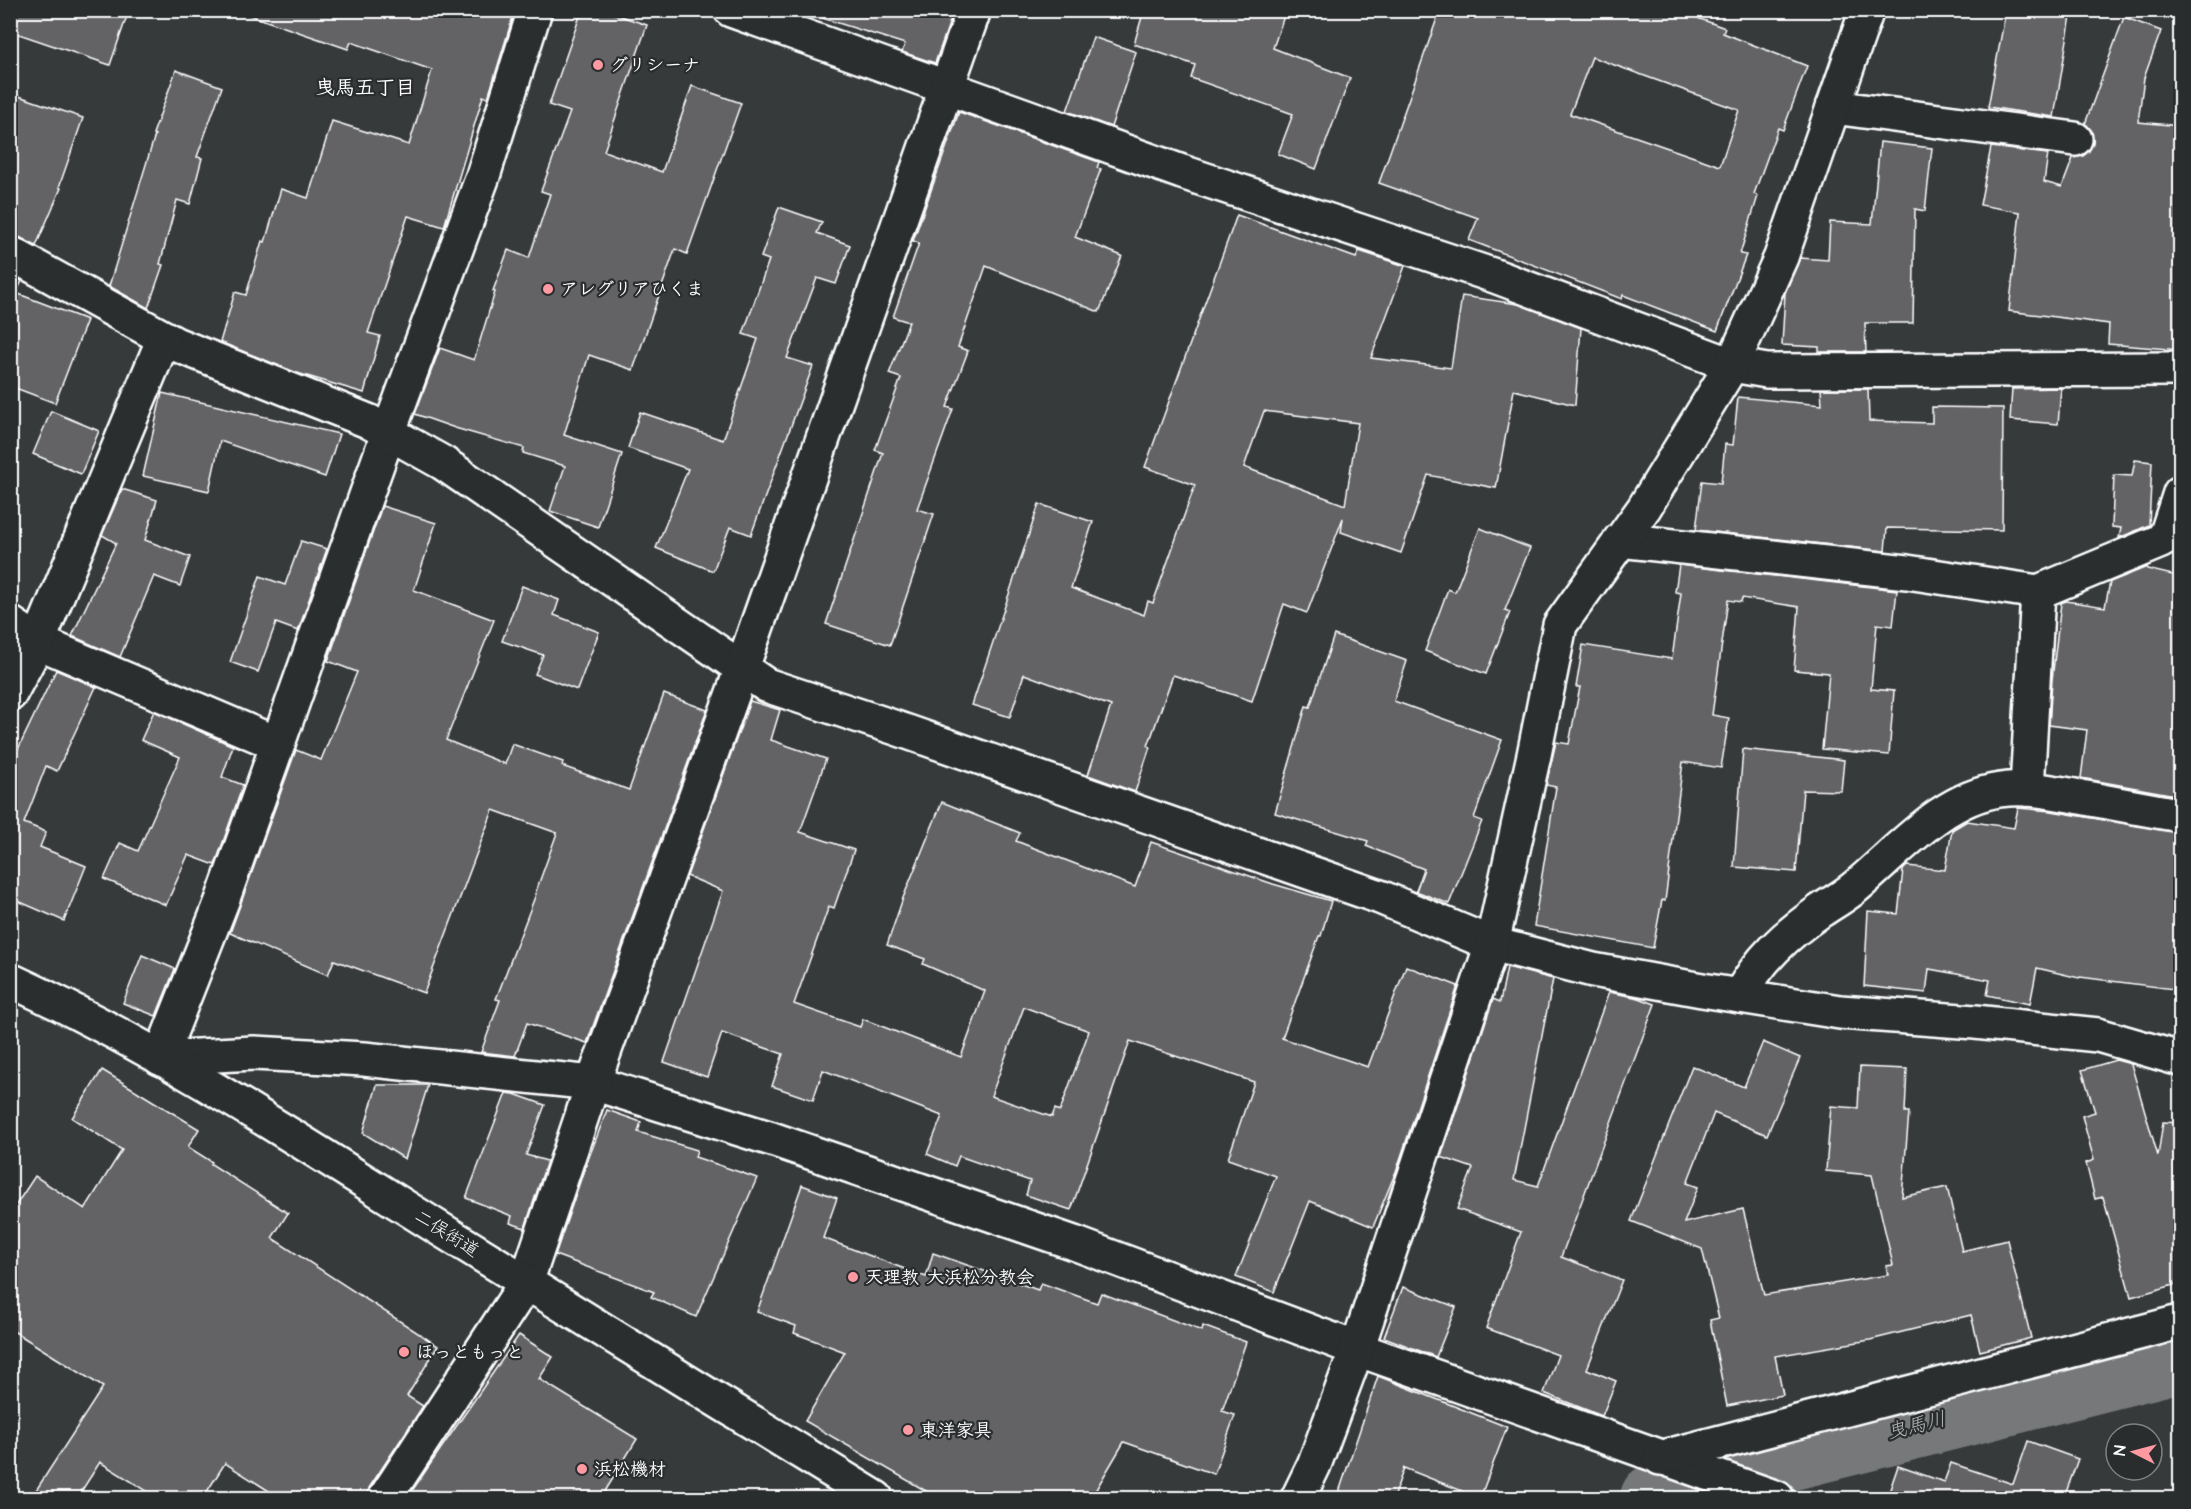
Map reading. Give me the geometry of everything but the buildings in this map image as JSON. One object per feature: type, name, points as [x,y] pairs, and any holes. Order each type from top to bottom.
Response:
[{"type":"street","points":[[535,10],[483,176],[388,434],[222,901],[160,1058],[254,1053],[364,1059],[593,1083],[772,1139],[1074,1243],[1357,1349],[1667,1461],[1777,1498]]},
{"type":"street","points":[[731,10],[1182,172],[1494,276],[1732,365],[1767,371],[2181,369]]},
{"type":"street","points":[[385,1498],[526,1283],[593,1083],[974,10]]},
{"type":"street","points":[[1298,1498],[1314,1465],[1357,1349],[1492,944],[1560,625],[1644,508],[1732,365],[1781,257],[1867,10]]},
{"type":"street","points":[[1833,107],[2075,139]]},
{"type":"street","points":[[10,253],[164,338],[368,421],[443,463],[766,686],[896,728],[1380,897],[1492,944],[1593,970],[1740,996],[1840,1012],[1975,1022],[2098,1035],[2181,1059]]},
{"type":"street","points":[[10,694],[38,642],[164,338]]},
{"type":"street","points":[[1620,540],[1907,572],[2038,592],[2161,541],[2167,533],[2181,494]]},
{"type":"street","points":[[2027,789],[2038,592]]},
{"type":"street","points":[[10,623],[38,642],[278,744]]},
{"type":"street","points":[[1740,996],[1750,976],[1768,954],[1804,923],[1845,895],[1929,823],[1951,808],[1974,797],[1999,790],[2027,789],[2181,815]]},
{"type":"street","name":"二俣街道","points":[[10,981],[46,997],[160,1058],[290,1135],[876,1498]]},
{"type":"street","points":[[1667,1461],[2181,1322]]},
{"type":"waterway","name":"曳馬川","points":[[1654,1498],[1684,1491],[1757,1465],[2180,1358]]},
{"type":"place","name":"グリシーナ","points":[[598,65]]},
{"type":"place","name":"アレグリアひくま","points":[[548,289]]},
{"type":"place","name":"天理教 大浜松分教会","points":[[853,1277]]},
{"type":"place","name":"ほっともっと","points":[[404,1352]]},
{"type":"place","name":"東洋家具","points":[[908,1430]]},
{"type":"place","name":"浜松機材","points":[[582,1469]]},
{"type":"district","name":"曳馬五丁目","points":[[365,87]]}]
